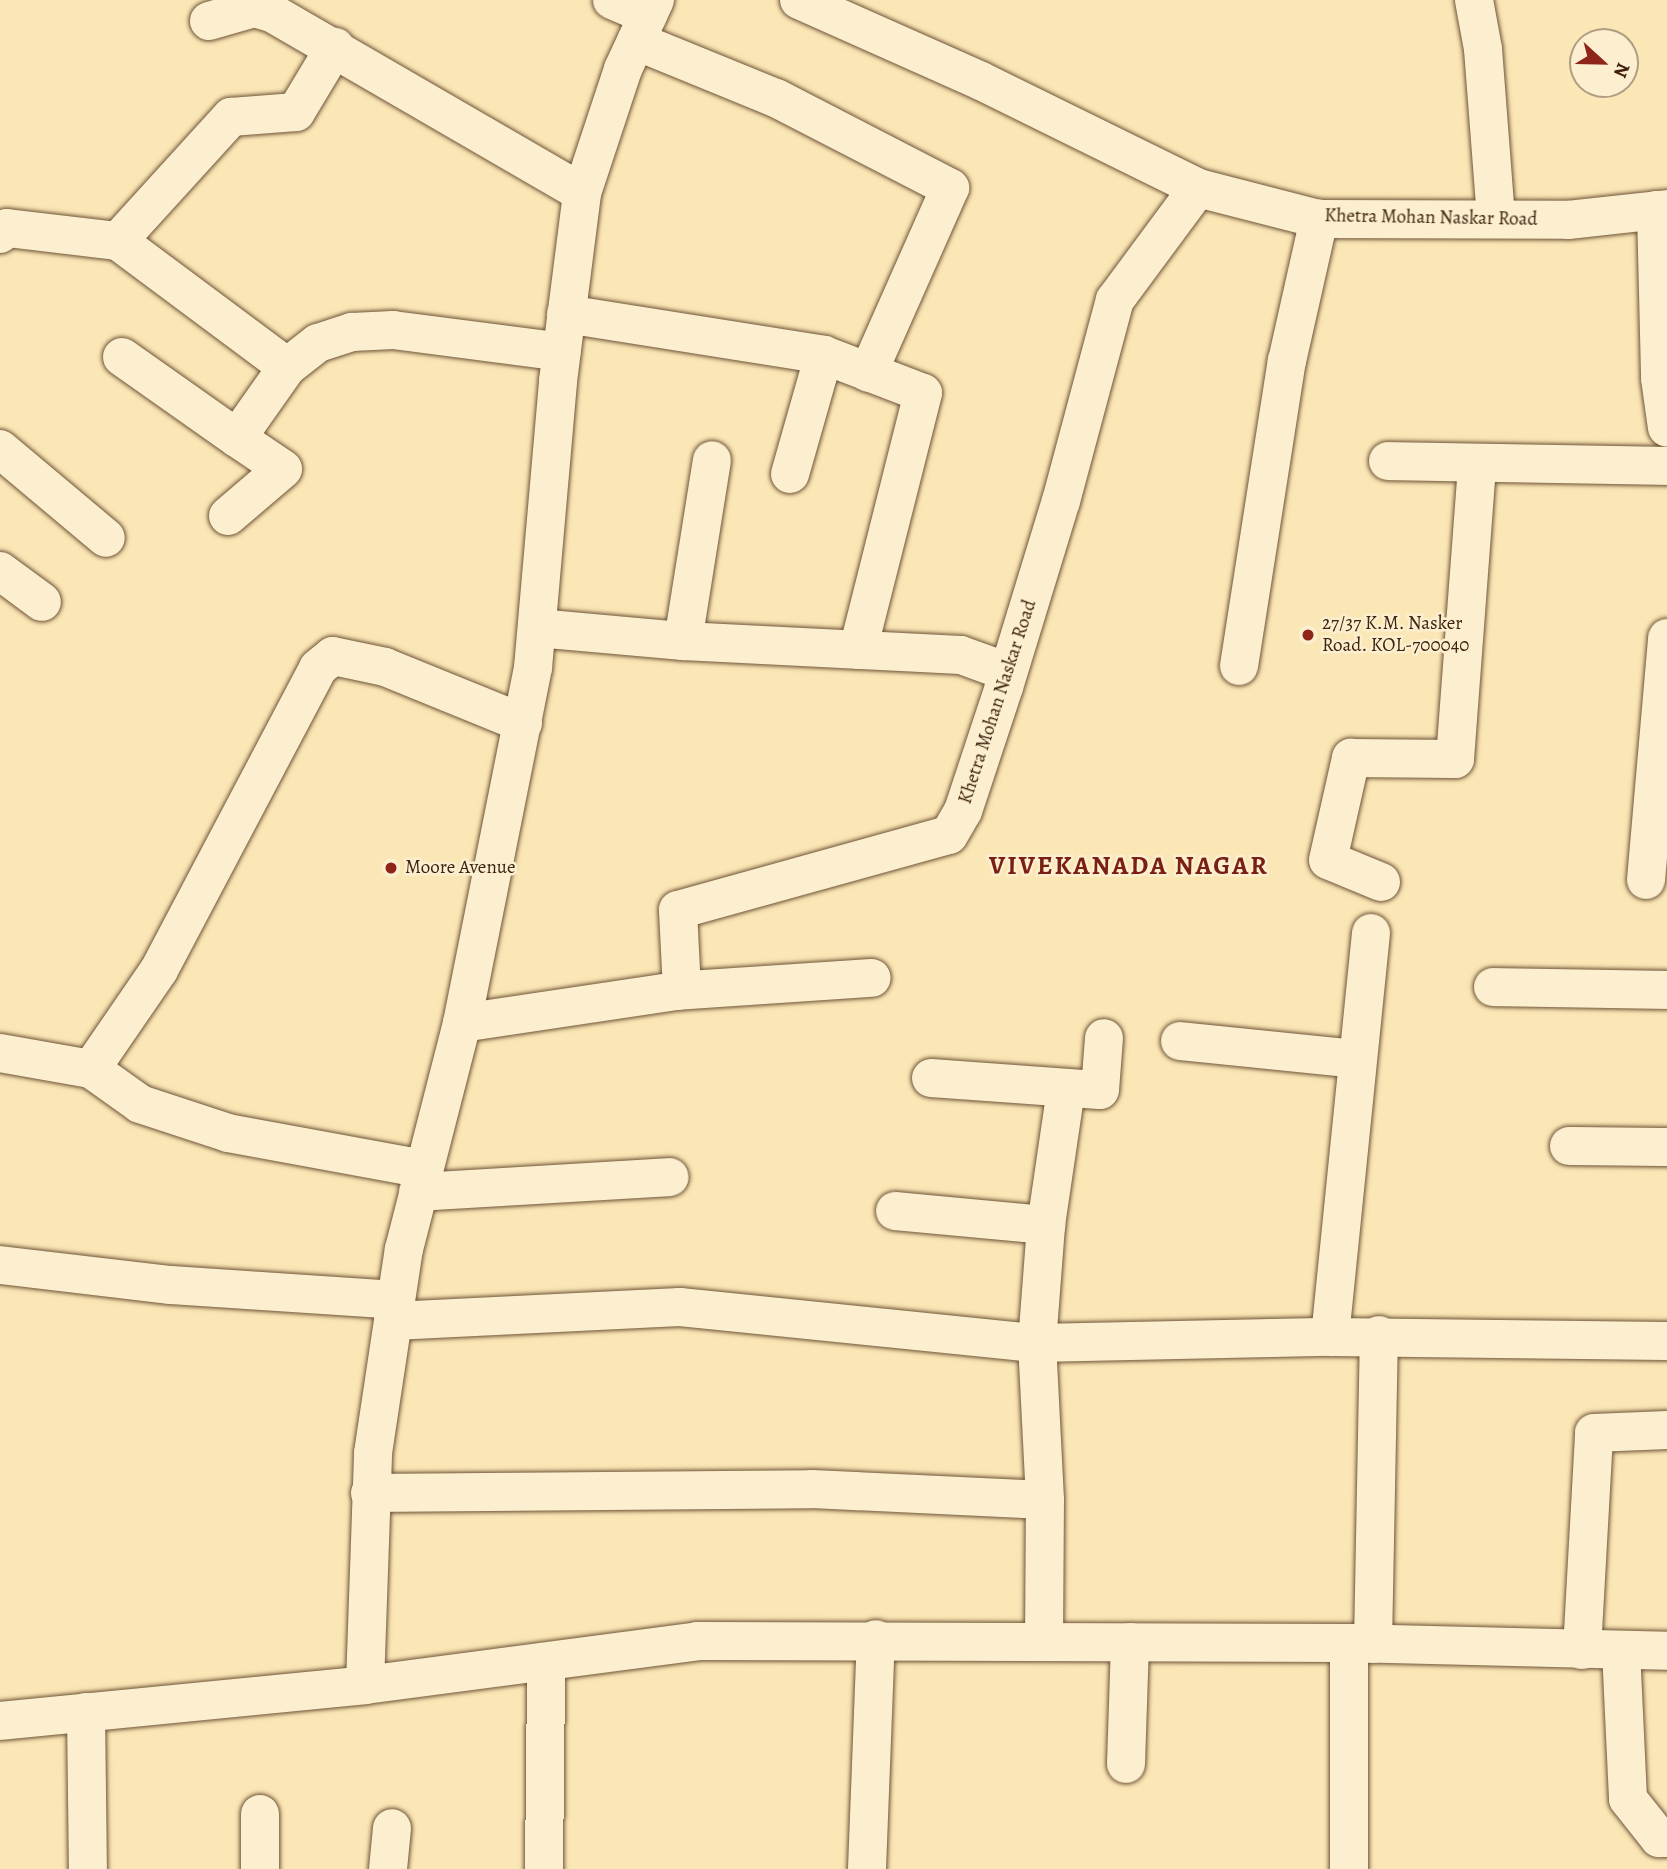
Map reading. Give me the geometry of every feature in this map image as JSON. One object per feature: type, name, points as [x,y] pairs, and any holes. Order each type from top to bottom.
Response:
[{"type":"street","points":[[612,0],[776,98],[950,188],[868,373]]},
{"type":"street","name":"Khetra Mohan Naskar Road","points":[[799,0],[981,81],[1198,188],[1319,219],[1568,220],[1661,209]]},
{"type":"street","points":[[1474,0],[1483,49],[1496,219]]},
{"type":"street","points":[[209,21],[254,8],[334,47],[583,193]]},
{"type":"street","points":[[365,1685],[370,1493],[395,1310],[421,1181],[462,1023],[523,723],[537,628],[566,314],[583,193],[646,19]]},
{"type":"street","points":[[118,241],[230,117],[296,112],[334,47]]},
{"type":"street","name":"Khetra Mohan Naskar Road","points":[[674,991],[682,990],[678,910],[949,835],[963,811],[1008,672],[1061,501],[1115,300],[1198,188]]},
{"type":"street","points":[[1661,209],[1660,378],[1667,428]]},
{"type":"street","points":[[1239,666],[1285,374],[1319,219]]},
{"type":"street","points":[[2,228],[118,241],[287,367]]},
{"type":"street","points":[[566,314],[824,355],[923,393],[858,650]]},
{"type":"street","points":[[237,438],[287,367],[318,343],[352,332],[393,330],[562,352]]},
{"type":"street","points":[[790,474],[824,355]]},
{"type":"street","points":[[122,357],[283,469],[228,516]]},
{"type":"street","points":[[0,449],[106,538]]},
{"type":"street","points":[[683,641],[712,460]]},
{"type":"street","points":[[1388,461],[1477,465],[1667,466]]},
{"type":"street","points":[[1381,882],[1328,860],[1345,783],[1351,758],[1455,759],[1477,465]]},
{"type":"street","points":[[0,571],[42,602]]},
{"type":"street","points":[[537,628],[683,641],[961,655],[1008,672]]},
{"type":"street","points":[[1646,880],[1664,724],[1667,638]]},
{"type":"street","points":[[91,1069],[159,970],[318,668],[333,656],[386,667],[523,723]]},
{"type":"street","points":[[1330,1337],[1356,1059],[1371,933]]},
{"type":"street","points":[[462,1023],[674,991],[872,978]]},
{"type":"street","points":[[1493,987],[1667,990]]},
{"type":"street","points":[[931,1079],[1066,1090],[1100,1090],[1104,1038]]},
{"type":"street","points":[[1180,1041],[1356,1059]]},
{"type":"street","points":[[0,1053],[91,1069],[140,1104],[228,1133],[421,1181],[670,1177]]},
{"type":"street","points":[[1044,1641],[1045,1500],[1037,1343],[1046,1225],[1066,1090]]},
{"type":"street","points":[[1569,1146],[1667,1147]]},
{"type":"street","points":[[895,1211],[1046,1225]]},
{"type":"street","points":[[0,1265],[395,1310],[680,1307],[1037,1343],[1379,1335],[1667,1341]]},
{"type":"street","points":[[1349,1869],[1379,1335]]},
{"type":"street","points":[[1582,1650],[1594,1433],[1667,1430]]},
{"type":"street","points":[[370,1493],[812,1489],[1045,1500]]},
{"type":"street","points":[[867,1869],[876,1639]]},
{"type":"street","points":[[0,1721],[365,1685],[697,1641],[876,1639],[1361,1644],[1667,1651]]},
{"type":"street","points":[[1126,1764],[1130,1642]]},
{"type":"street","points":[[1621,1650],[1628,1799],[1659,1838],[1667,1838]]},
{"type":"street","points":[[544,1869],[546,1661]]},
{"type":"street","points":[[86,1712],[88,1869]]},
{"type":"street","points":[[260,1814],[260,1869]]},
{"type":"street","points":[[388,1869],[392,1828]]},
{"type":"place","name":"27/37 K.M. Nasker Road. KOL-700040","points":[[1308,635]]},
{"type":"place","name":"Moore Avenue","points":[[391,868]]},
{"type":"district","name":"VIVEKANADA NAGAR","points":[[1129,866]]}]
